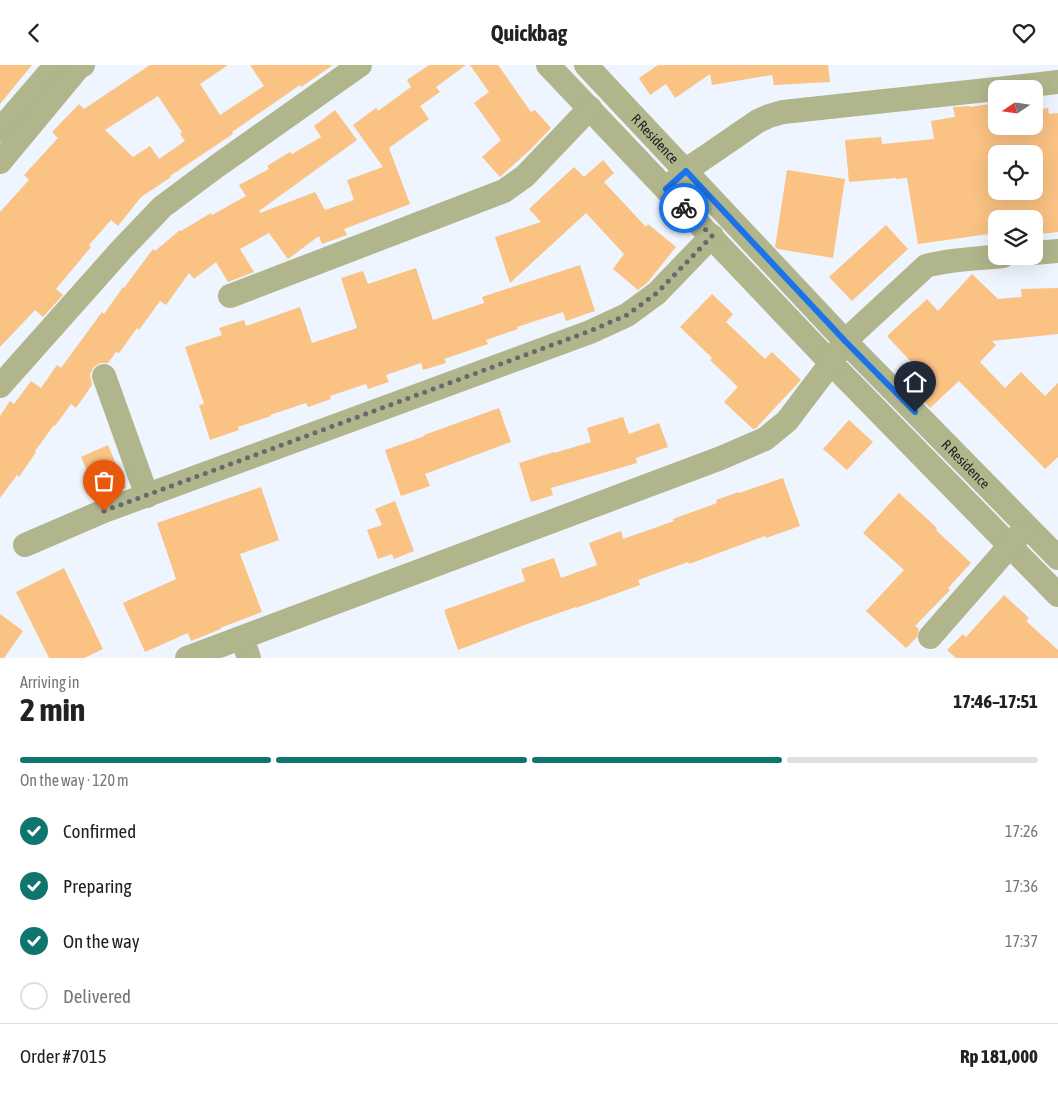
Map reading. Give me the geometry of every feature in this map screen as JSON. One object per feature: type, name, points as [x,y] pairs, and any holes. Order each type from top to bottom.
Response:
[{"type":"street","points":[[0,130],[56,65]]},
{"type":"street","points":[[0,162],[78,68],[83,65]]},
{"type":"street","points":[[0,386],[162,207],[217,165],[360,65]]},
{"type":"street","points":[[548,65],[831,363],[1058,595]]},
{"type":"street","name":"R Residence","points":[[586,65],[845,341],[1058,558]]},
{"type":"street","points":[[1043,84],[1058,82]]},
{"type":"street","points":[[666,189],[686,171],[768,116],[792,111],[988,90]]},
{"type":"street","points":[[230,296],[504,191],[525,176],[590,108]]},
{"type":"street","points":[[25,545],[104,511],[590,331],[627,315],[657,293],[712,236]]},
{"type":"street","points":[[1043,252],[1058,251]]},
{"type":"street","points":[[187,658],[245,648],[765,439],[787,421],[831,363],[845,341],[926,267],[936,263],[988,257]]},
{"type":"street","points":[[104,377],[147,496]]},
{"type":"street","points":[[930,637],[1027,526]]},
{"type":"building","points":[[0,65],[32,65],[0,104]]},
{"type":"building","points":[[150,65],[228,65],[200,84],[220,115],[264,86],[250,65],[333,65],[301,87],[300,85],[141,197],[118,226],[111,220],[89,245],[91,247],[56,289],[63,295],[43,317],[35,310],[0,347],[0,212],[29,180],[24,175],[58,138],[52,132],[79,104],[84,109]],"holes":[[[158,96],[182,132],[180,134],[185,141],[159,159],[150,146],[133,157],[105,130]]]},
{"type":"building","points":[[429,65],[466,65],[436,87],[440,92],[420,106],[429,119],[389,148],[410,204],[344,229],[347,235],[322,244],[319,236],[288,259],[269,233],[240,249],[254,272],[228,282],[216,262],[194,279],[189,273],[166,305],[160,301],[119,353],[116,352],[108,363],[100,363],[94,367],[90,374],[92,385],[76,408],[71,404],[35,451],[19,477],[17,475],[0,498],[0,416],[10,401],[14,404],[31,381],[41,388],[57,365],[61,368],[102,312],[104,314],[153,249],[155,251],[180,230],[246,196],[239,185],[269,169],[267,166],[290,152],[292,154],[321,137],[314,126],[335,110],[357,140],[259,211],[260,213],[315,192],[325,210],[354,200],[347,180],[383,167],[353,125],[376,108],[378,111],[411,87],[407,80]]},
{"type":"building","points":[[470,65],[498,65],[531,112],[535,110],[551,128],[500,177],[482,157],[501,140],[474,103],[489,92]]},
{"type":"building","points":[[658,65],[828,65],[830,82],[774,85],[772,75],[712,85],[710,74],[675,98],[666,84],[650,95],[639,78]]},
{"type":"building","points":[[988,104],[988,135],[1043,135],[1043,109],[1048,108],[1049,114],[1058,113],[1058,232],[1043,234],[1043,210],[988,210],[988,234],[918,244],[907,178],[849,182],[845,140],[881,137],[882,144],[934,139],[931,121],[955,117],[953,107]]},
{"type":"building","points":[[603,160],[614,173],[604,182],[646,227],[648,224],[676,247],[647,283],[638,290],[613,269],[624,254],[586,213],[510,283],[495,237],[541,222],[529,209],[574,167],[584,177]]},
{"type":"building","points":[[787,170],[845,179],[833,258],[775,247]]},
{"type":"building","points":[[886,225],[908,249],[852,301],[829,277]]},
{"type":"building","points":[[580,265],[595,311],[566,321],[563,312],[517,327],[518,329],[486,340],[488,344],[444,359],[446,363],[423,370],[421,363],[386,375],[389,382],[368,389],[366,384],[330,396],[331,399],[308,407],[306,403],[238,427],[239,430],[210,440],[199,405],[204,404],[185,347],[222,335],[219,328],[244,320],[246,326],[300,307],[312,343],[357,328],[341,278],[363,271],[368,284],[416,268],[433,320],[484,303],[482,297]]},
{"type":"building","points":[[972,274],[998,299],[1022,297],[1021,289],[1058,288],[1058,334],[992,341],[996,345],[980,362],[1005,388],[1021,372],[1045,396],[1058,383],[1058,457],[1045,469],[959,381],[930,408],[901,376],[913,364],[887,336],[927,299],[938,311]]},
{"type":"building","points":[[712,294],[733,314],[726,322],[765,359],[772,352],[801,380],[753,429],[724,402],[738,387],[680,327]]},
{"type":"building","points":[[499,408],[511,442],[425,474],[430,486],[401,496],[385,450]]},
{"type":"building","points":[[623,417],[629,434],[659,423],[668,447],[636,458],[637,463],[551,488],[553,495],[531,502],[519,463],[591,442],[587,428]]},
{"type":"building","points":[[849,420],[873,442],[847,470],[823,449]]},
{"type":"building","points":[[108,445],[126,488],[99,498],[81,457]]},
{"type":"building","points":[[783,478],[800,526],[766,538],[765,536],[689,564],[688,562],[638,580],[640,585],[458,650],[444,610],[525,581],[521,569],[554,558],[561,578],[597,565],[589,543],[621,531],[623,539],[717,503],[716,500]]},
{"type":"building","points":[[261,487],[279,540],[240,554],[262,612],[191,641],[188,633],[145,652],[123,603],[176,579],[157,523]]},
{"type":"building","points":[[899,493],[971,563],[948,588],[950,590],[915,626],[919,629],[917,637],[906,648],[866,611],[904,570],[863,533]]},
{"type":"building","points":[[395,501],[414,551],[394,559],[392,554],[378,559],[367,530],[382,525],[375,509]]},
{"type":"building","points":[[64,568],[103,649],[84,658],[49,658],[16,592]]},
{"type":"building","points":[[1004,595],[1029,618],[1026,621],[1058,650],[1058,658],[956,658],[947,650],[963,634],[966,637]]},
{"type":"building","points":[[0,614],[23,631],[4,658],[0,658]]},
{"type":"way so far","points":[[104,511],[590,331],[627,315],[657,293],[712,236],[684,208]]},
{"type":"route","points":[[684,208],[666,189],[686,171],[845,341],[915,412]]}]
